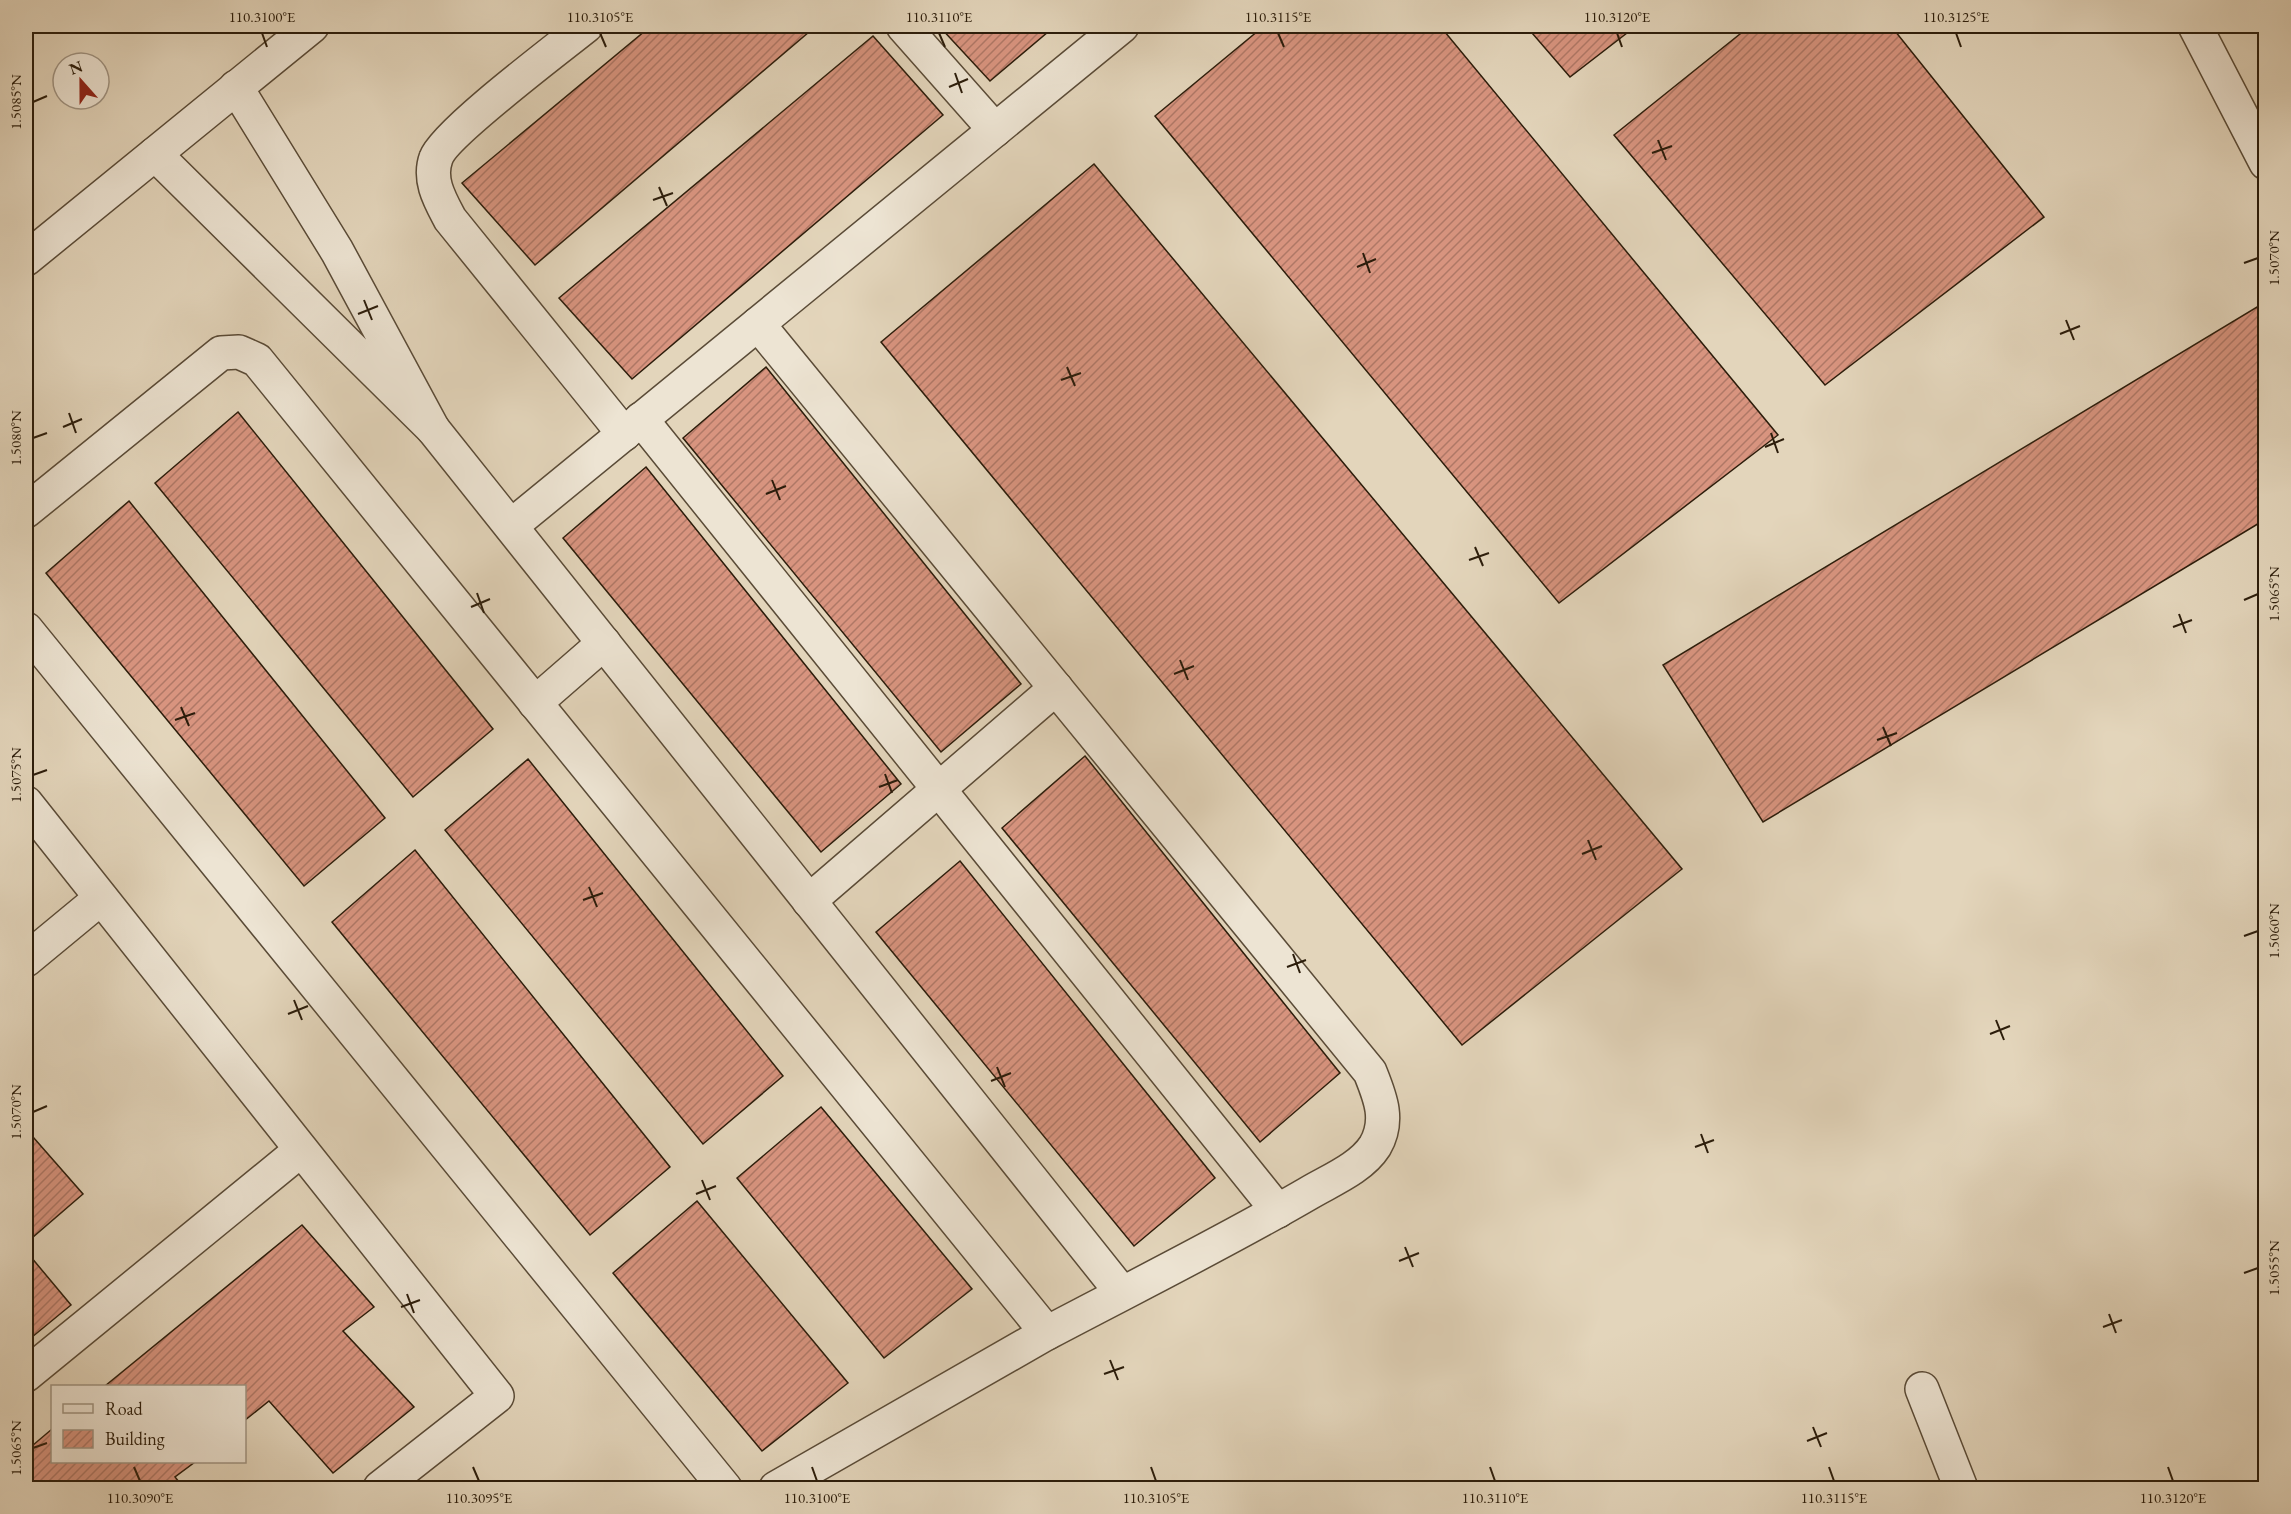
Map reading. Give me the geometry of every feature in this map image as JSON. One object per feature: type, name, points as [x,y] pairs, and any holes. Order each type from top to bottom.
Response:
[{"type":"street","points":[[26,259],[312,26]]},
{"type":"street","points":[[586,26],[455,134],[436,157],[433,176],[437,194],[450,219],[633,426],[940,788],[1278,1211]]},
{"type":"street","points":[[903,26],[995,130]]},
{"type":"street","points":[[511,526],[1122,26]]},
{"type":"street","points":[[2195,26],[2265,163]]},
{"type":"street","points":[[236,87],[337,251],[433,429]]},
{"type":"street","points":[[155,154],[433,429],[1122,1293]]},
{"type":"street","points":[[758,324],[1370,1072],[1383,1105],[1383,1123],[1375,1146],[1359,1164],[1278,1211],[1047,1333],[776,1488]]},
{"type":"street","points":[[26,511],[221,353],[239,352],[257,360],[1047,1333]]},
{"type":"street","points":[[26,629],[725,1488]]},
{"type":"street","points":[[535,703],[604,644]]},
{"type":"street","points":[[809,901],[1056,688]]},
{"type":"street","points":[[26,803],[497,1396],[380,1488]]},
{"type":"street","points":[[26,960],[101,898]]},
{"type":"street","points":[[26,1375],[301,1150]]},
{"type":"street","points":[[1922,1389],[1961,1488]]},
{"type":"building","points":[[651,26],[816,26],[535,265],[462,183]]},
{"type":"building","points":[[939,26],[1055,26],[990,81]]},
{"type":"building","points":[[1264,26],[1440,26],[1778,435],[1559,603],[1155,116]]},
{"type":"building","points":[[1526,26],[1636,26],[1570,77]]},
{"type":"building","points":[[1750,26],[1891,26],[2044,217],[1825,385],[1614,135]]},
{"type":"building","points":[[873,36],[943,115],[632,379],[559,298]]},
{"type":"building","points":[[1094,164],[1682,869],[1462,1045],[881,342]]},
{"type":"building","points":[[2257,307],[2266,322],[2266,519],[1763,822],[1663,665]]},
{"type":"building","points":[[766,367],[1021,684],[941,752],[683,438]]},
{"type":"building","points":[[238,412],[493,729],[413,797],[155,483]]},
{"type":"building","points":[[646,467],[901,784],[821,852],[563,538]]},
{"type":"building","points":[[129,501],[385,818],[304,886],[46,573]]},
{"type":"building","points":[[1085,756],[1340,1073],[1260,1142],[1002,828]]},
{"type":"building","points":[[528,759],[783,1076],[703,1144],[445,830]]},
{"type":"building","points":[[415,850],[670,1167],[590,1235],[332,922]]},
{"type":"building","points":[[960,861],[1215,1178],[1134,1246],[876,932]]},
{"type":"building","points":[[821,1107],[972,1289],[884,1358],[737,1178]]},
{"type":"building","points":[[26,1129],[83,1194],[26,1243]]},
{"type":"building","points":[[697,1201],[848,1383],[762,1451],[613,1273]]},
{"type":"building","points":[[302,1225],[374,1307],[343,1331],[414,1407],[333,1473],[269,1401],[246,1419],[246,1385],[106,1385]]},
{"type":"building","points":[[26,1251],[71,1305],[26,1342]]},
{"type":"building","points":[[51,1430],[51,1463],[194,1463],[175,1477],[184,1488],[26,1488],[26,1451]]}]
